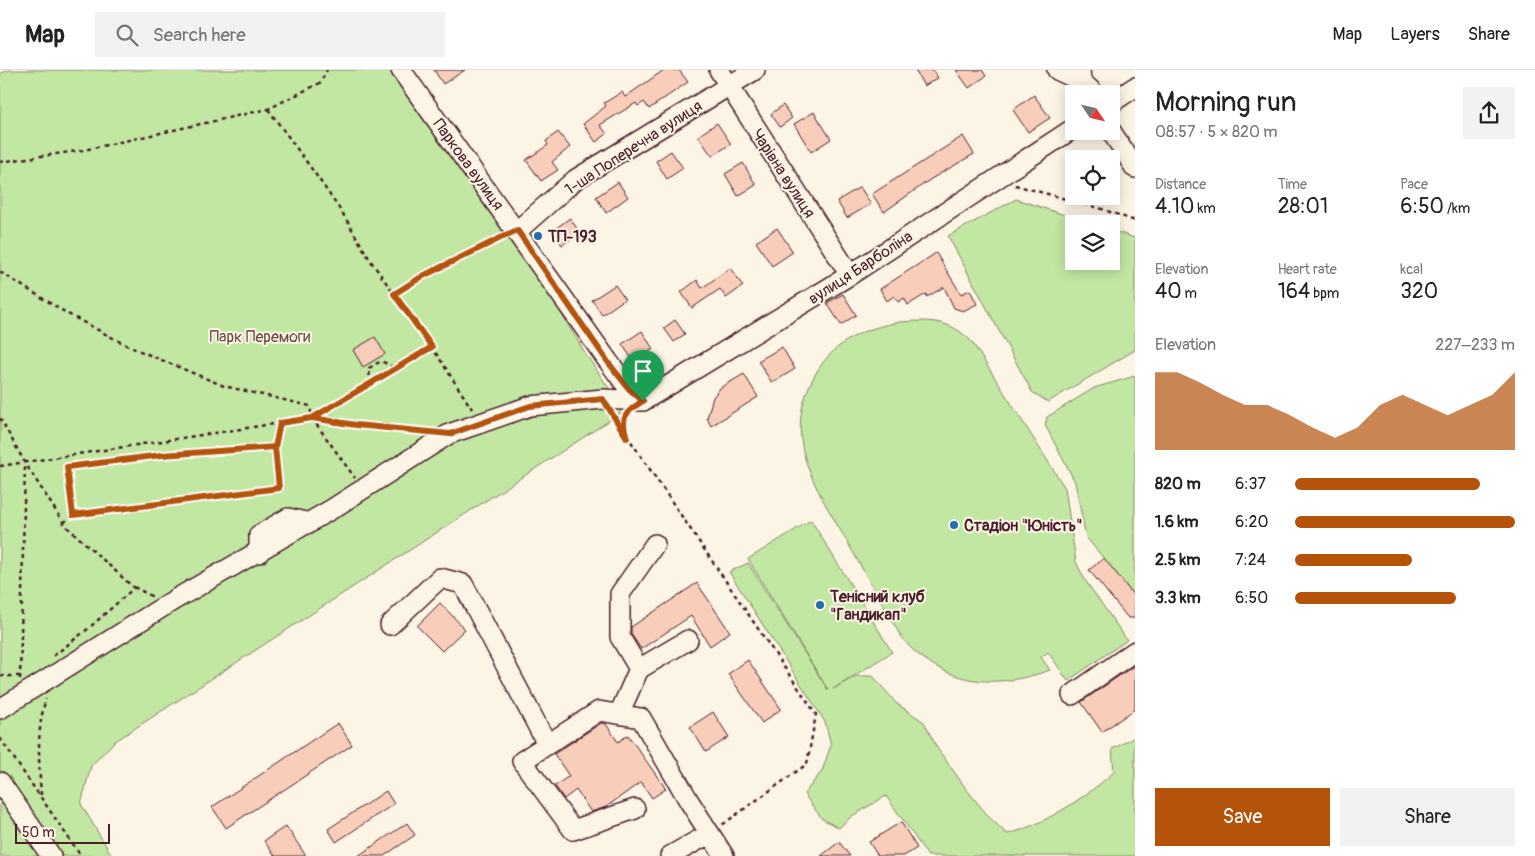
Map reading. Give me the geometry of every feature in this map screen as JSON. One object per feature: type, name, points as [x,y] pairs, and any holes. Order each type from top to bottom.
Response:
[{"type":"street","name":"1-ша Поперечна вулиця","points":[[517,230],[576,180],[724,78],[755,70]]},
{"type":"street","points":[[1057,70],[1080,75],[1088,85]]},
{"type":"street","name":"Паркова вулиця","points":[[403,71],[517,230],[608,362],[629,389],[643,401]]},
{"type":"street","name":"Чарівна вулиця","points":[[724,78],[850,275]]},
{"type":"street","points":[[1120,97],[1135,87]]},
{"type":"street","name":"вулиця Барболіна","points":[[643,401],[850,275],[1065,134]]},
{"type":"street","points":[[1117,140],[1135,168]]},
{"type":"street","points":[[0,709],[174,600],[310,523],[450,434],[530,406],[603,399],[643,401]]},
{"type":"street","points":[[639,669],[620,637],[620,594],[655,544]]},
{"type":"street","points":[[390,625],[440,578],[463,584],[547,744]]},
{"type":"street","points":[[619,714],[639,669],[688,640]]},
{"type":"street","points":[[1072,695],[1135,651]]},
{"type":"street","points":[[635,808],[573,830],[522,761],[600,711],[641,718],[689,801],[724,856]]},
{"type":"street","points":[[0,782],[51,856]]},
{"type":"street","points":[[670,856],[709,834]]},
{"type":"path","points":[[0,162],[84,150],[268,109],[320,83],[327,70]]},
{"type":"path","points":[[268,109],[319,179],[370,260],[432,347],[481,423]]},
{"type":"path","points":[[994,180],[1102,209],[1135,221]]},
{"type":"path","points":[[394,294],[423,276],[517,230]]},
{"type":"path","points":[[0,272],[68,314],[128,346],[224,386],[310,406],[312,418],[363,490]]},
{"type":"path","points":[[312,418],[432,347]]},
{"type":"path","points":[[370,384],[369,368],[381,360],[396,368]]},
{"type":"path","points":[[603,399],[627,438],[816,714],[808,764],[709,834]]},
{"type":"path","points":[[627,438],[622,424],[624,418],[631,409],[643,401]]},
{"type":"path","points":[[0,418],[25,463],[64,524],[134,588],[89,628],[51,658]]},
{"type":"path","points":[[0,466],[312,418],[356,425],[450,434]]},
{"type":"path","points":[[64,524],[73,513],[279,488],[275,447],[280,423]]},
{"type":"path","points":[[73,513],[67,467],[162,455],[275,447]]},
{"type":"path","points":[[25,463],[20,681],[27,675]]},
{"type":"path","points":[[0,676],[20,676]]},
{"type":"path","points":[[41,797],[39,758],[42,712],[53,676]]},
{"type":"path","points":[[0,738],[81,856]]},
{"type":"green space","name":"Парк Перемоги","points":[[8,70],[390,70],[534,269],[587,356],[617,400],[621,413],[114,742],[91,766],[81,804],[112,856],[0,856],[0,74]]},
{"type":"green space","points":[[1016,199],[1065,215],[1065,270],[1120,270],[1120,233],[1135,238],[1135,350],[1048,402],[1032,392],[948,236]]},
{"type":"green space","name":"Стадіон \"Юність\"","points":[[930,321],[947,325],[964,334],[972,342],[1065,488],[1076,562],[1085,580],[1127,640],[1068,681],[1048,652],[1041,657],[1050,670],[1009,680],[990,681],[953,675],[919,655],[903,640],[814,483],[801,441],[801,419],[805,397],[816,373],[832,352],[841,344],[863,332],[900,322]]},
{"type":"green space","points":[[1135,376],[1135,597],[1086,537],[1075,482],[1045,425],[1047,417],[1094,388]]},
{"type":"green space","points":[[811,520],[892,652],[833,689],[856,676],[873,676],[896,703],[924,722],[937,748],[967,790],[989,817],[1007,834],[1050,817],[1091,791],[1114,772],[1112,749],[1135,737],[1135,856],[928,856],[886,796],[852,816],[839,828],[822,819],[804,794],[822,771],[831,745],[825,722],[729,572],[748,563],[828,690],[748,559]]},
{"type":"building","points":[[434,70],[465,70],[443,84]]},
{"type":"building","points":[[664,70],[679,70],[688,82],[649,109],[644,102],[638,106],[636,103],[600,125],[607,134],[596,142],[583,124],[606,106],[604,103],[622,92],[625,97]]},
{"type":"building","points":[[915,70],[933,70],[938,78],[924,86]]},
{"type":"building","points":[[956,70],[982,70],[986,76],[969,88]]},
{"type":"building","points":[[1034,95],[1050,118],[1028,132],[1013,110]]},
{"type":"building","points":[[783,105],[792,118],[780,127],[771,114]]},
{"type":"building","points":[[814,112],[831,139],[811,152],[794,124]]},
{"type":"building","points":[[717,123],[731,144],[712,156],[698,136]]},
{"type":"building","points":[[558,132],[570,147],[552,162],[558,170],[541,181],[526,160],[548,145],[546,141]]},
{"type":"building","points":[[963,136],[974,154],[931,179],[884,212],[872,194]]},
{"type":"building","points":[[671,151],[683,168],[667,179],[656,161]]},
{"type":"building","points":[[743,163],[756,185],[738,196],[725,174]]},
{"type":"building","points":[[618,182],[628,197],[606,213],[596,197]]},
{"type":"building","points":[[860,187],[871,204],[847,218],[837,201]]},
{"type":"building","points":[[570,218],[580,233],[562,245],[552,231]]},
{"type":"building","points":[[777,228],[793,252],[772,266],[756,242]]},
{"type":"building","points":[[936,253],[961,294],[970,290],[977,304],[963,311],[954,308],[944,287],[927,297],[926,294],[908,305],[904,298],[898,302],[894,296],[887,301],[880,289]]},
{"type":"building","points":[[730,268],[743,286],[726,298],[720,289],[692,308],[681,292],[697,280],[702,288]]},
{"type":"building","points":[[615,285],[625,299],[602,315],[592,300]]},
{"type":"building","points":[[843,294],[856,315],[841,325],[827,303]]},
{"type":"building","points":[[675,320],[685,334],[674,342],[664,328]]},
{"type":"building","points":[[642,331],[653,349],[634,362],[622,344]]},
{"type":"building","points":[[375,337],[385,354],[363,367],[353,350]]},
{"type":"building","points":[[782,347],[795,369],[772,383],[758,361]]},
{"type":"building","points":[[744,374],[758,397],[711,426],[707,418],[713,397],[720,388]]},
{"type":"building","points":[[1104,558],[1135,597],[1135,618],[1128,618],[1089,570]]},
{"type":"building","points":[[697,583],[730,632],[710,646],[691,616],[641,649],[631,634],[631,627]]},
{"type":"building","points":[[440,603],[465,629],[442,651],[417,626]]},
{"type":"building","points":[[748,660],[781,709],[762,723],[728,674]]},
{"type":"building","points":[[1135,665],[1135,709],[1102,732],[1081,702]]},
{"type":"building","points":[[713,712],[729,737],[706,752],[690,727]]},
{"type":"building","points":[[338,723],[352,745],[226,828],[212,807]]},
{"type":"building","points":[[601,723],[606,724],[618,742],[628,735],[666,789],[652,798],[641,782],[606,807],[591,812],[576,790],[564,799],[555,786],[569,776],[554,754]]},
{"type":"building","points":[[386,791],[394,804],[336,842],[328,829]]},
{"type":"building","points":[[901,822],[917,848],[904,856],[878,856],[869,842]]},
{"type":"building","points":[[407,823],[415,835],[384,856],[358,856]]},
{"type":"building","points":[[286,826],[306,856],[275,856],[264,841]]},
{"type":"building","points":[[839,842],[850,856],[821,856]]},
{"type":"place","name":"ТП-193","points":[[538,236]]},
{"type":"place","name":"Стадіон \"Юність\"","points":[[954,525]]},
{"type":"place","name":"Тенісний клуб \"Гандикап\"","points":[[820,605]]},
{"type":"route","points":[[643,401],[629,389],[608,362],[517,230],[496,242],[423,276],[394,294],[432,347],[312,418],[280,423],[275,447],[279,488],[73,515],[67,467],[162,455],[263,446],[275,447],[280,423],[312,418],[356,425],[450,434],[530,406],[603,399],[627,438],[622,424],[624,418],[631,409],[643,401]]}]
